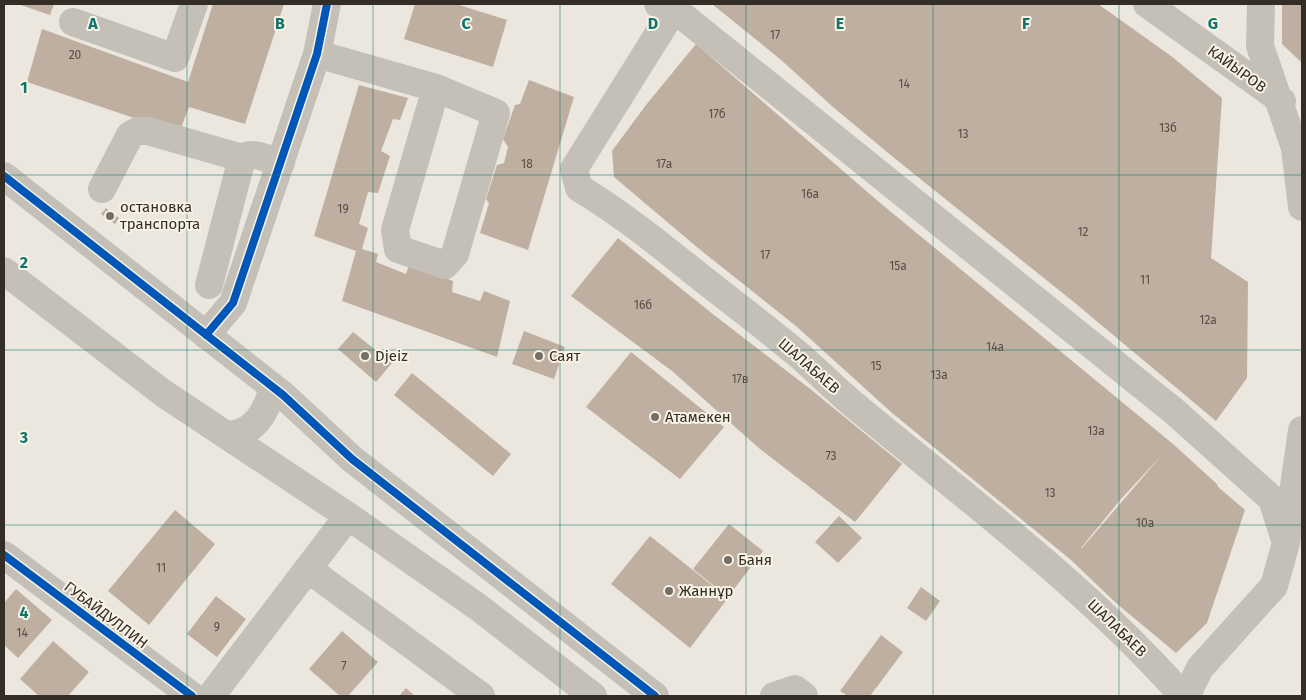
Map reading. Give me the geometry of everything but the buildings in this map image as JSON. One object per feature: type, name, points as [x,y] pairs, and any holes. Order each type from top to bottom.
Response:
[{"type":"street","points":[[73,22],[175,58],[194,4]]},
{"type":"street","points":[[206,335],[233,303],[317,54],[327,4]]},
{"type":"street","name":"КАЙЫРОВ","points":[[1147,4],[1302,116]]},
{"type":"street","points":[[1262,4],[1260,46],[1295,148],[1302,207]]},
{"type":"street","points":[[666,6],[1174,412],[1272,499],[1286,543]]},
{"type":"street","name":"ШАЛАБАЕВ","points":[[666,6],[574,169],[579,188],[649,236],[800,356],[851,403],[1072,586],[1117,626],[1185,696]]},
{"type":"street","points":[[317,54],[436,88],[496,113],[455,254],[444,265],[398,250],[395,230],[436,88]]},
{"type":"street","points":[[102,189],[130,135],[138,131],[148,131],[242,158]]},
{"type":"street","points":[[209,286],[242,158],[251,154],[281,163]]},
{"type":"street","points":[[4,176],[273,388],[352,458],[655,696]]},
{"type":"street","points":[[7,280],[163,393],[348,516],[478,607],[593,696]]},
{"type":"street","points":[[227,435],[241,433],[258,421],[269,404],[273,388]]},
{"type":"street","points":[[1185,696],[1200,668],[1274,586],[1286,543],[1302,430]]},
{"type":"street","points":[[212,696],[348,516]]},
{"type":"street","name":"ГУБАЙДУЛЛИН","points":[[4,555],[192,696]]},
{"type":"street","points":[[308,569],[481,696]]},
{"type":"street","points":[[774,696],[794,689],[804,696]]},
{"type":"cycle path","points":[[206,335],[233,303],[317,54],[327,4]]},
{"type":"cycle path","points":[[4,176],[283,395],[352,459],[655,696]]},
{"type":"cycle path","points":[[4,555],[192,696]]},
{"type":"place","name":"остановка транспорта","points":[[110,216]]},
{"type":"place","name":"Djeiz","points":[[365,356]]},
{"type":"place","name":"Саят","points":[[539,356]]},
{"type":"place","name":"Атамекен","points":[[655,417]]},
{"type":"place","name":"Баня","points":[[728,560]]},
{"type":"place","name":"Жаннұр","points":[[669,591]]}]
